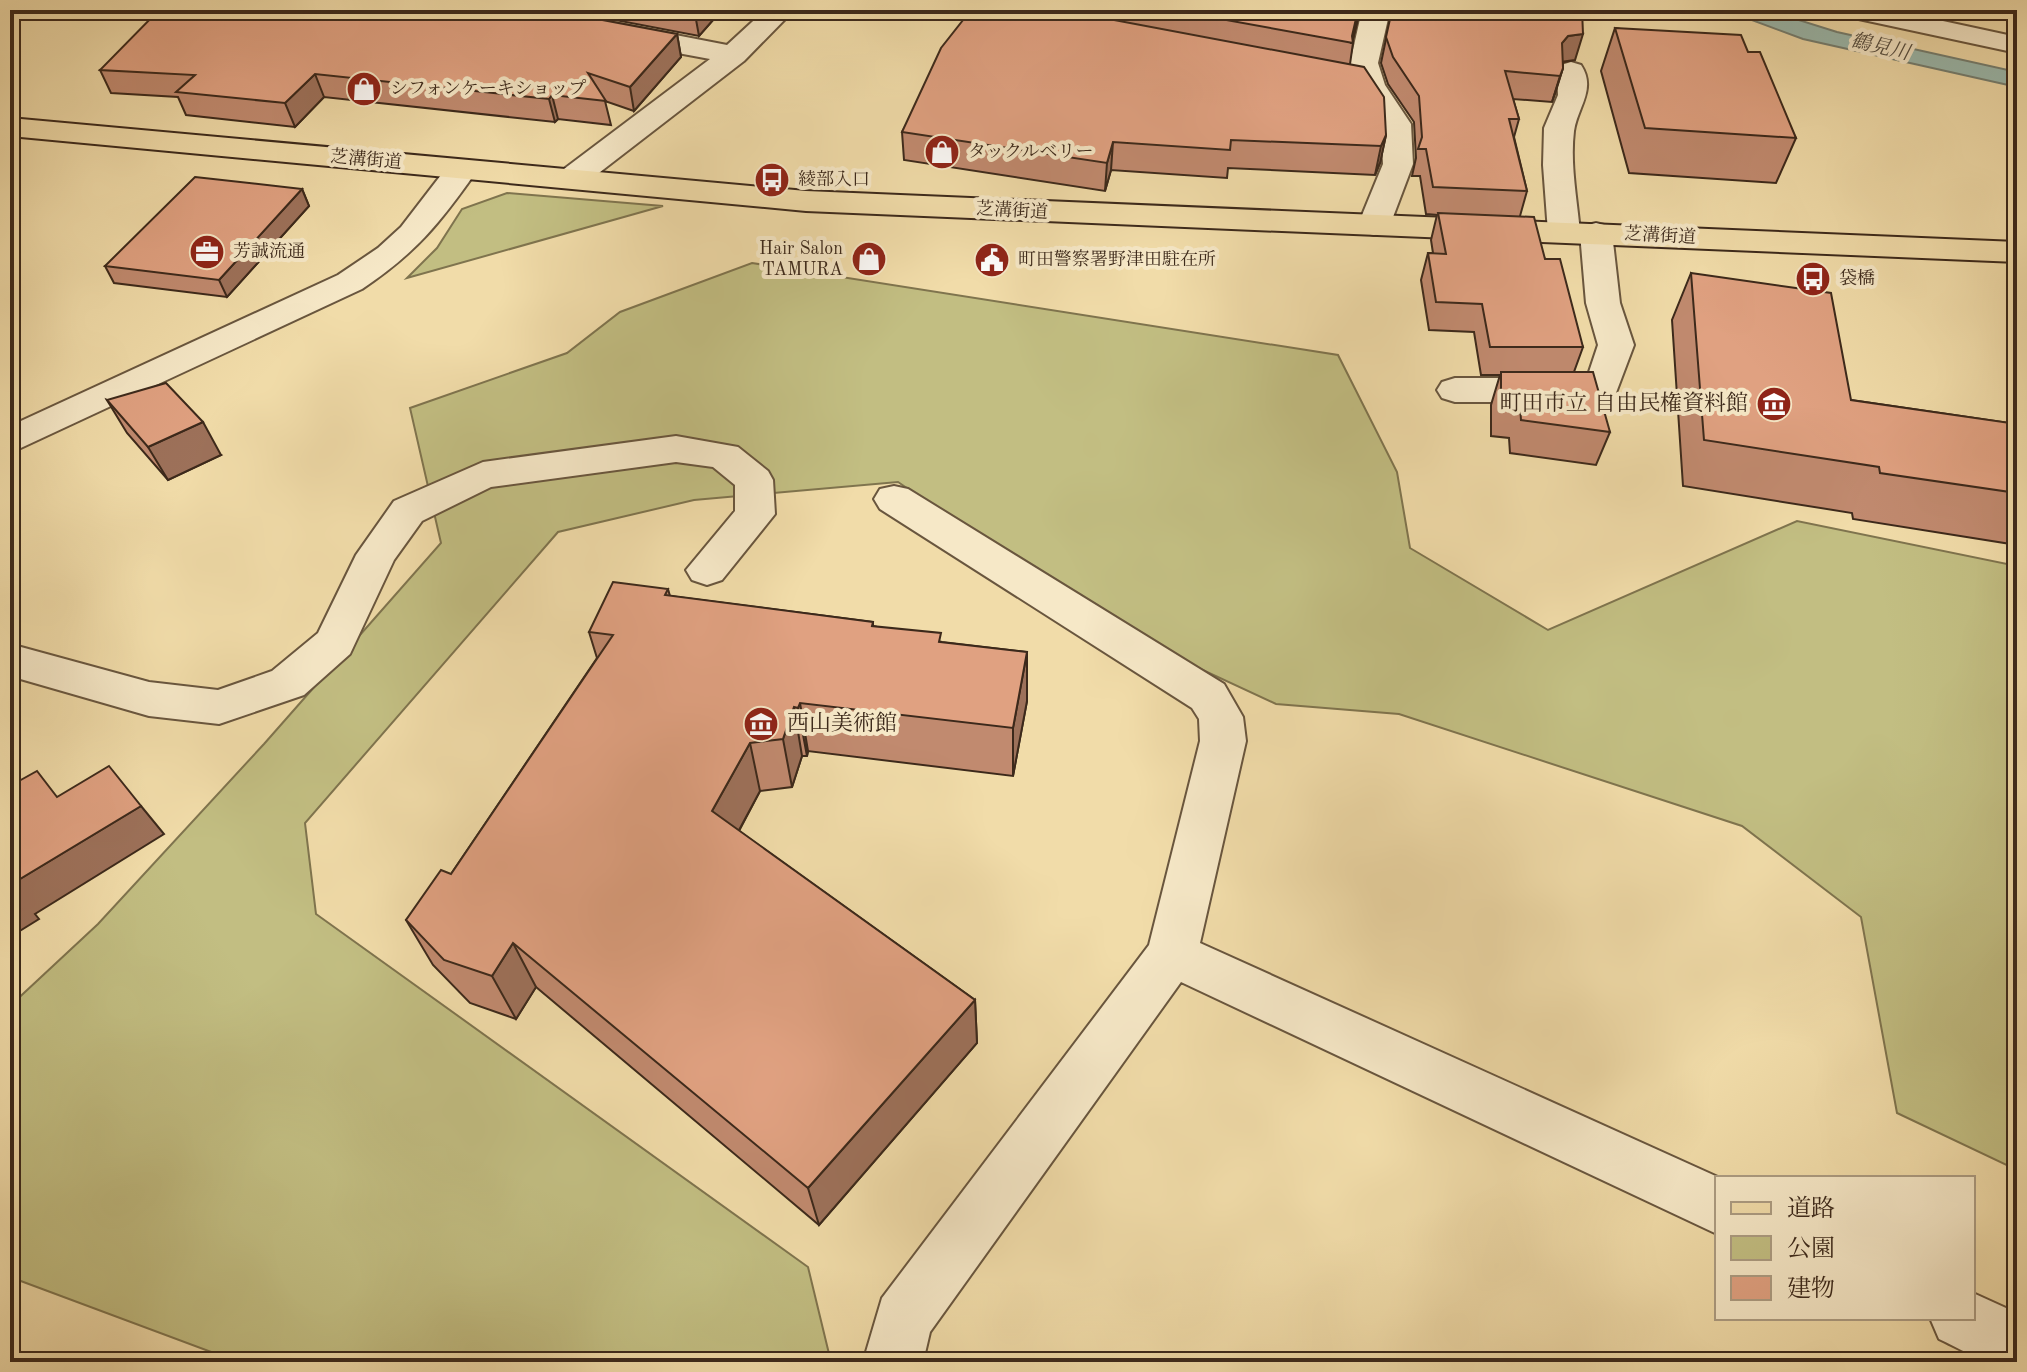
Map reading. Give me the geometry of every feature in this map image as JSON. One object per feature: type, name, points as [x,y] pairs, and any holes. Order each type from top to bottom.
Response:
[{"type":"main road","name":"芝溝街道","points":[[10,127],[806,201],[2017,252]]},
{"type":"street","points":[[521,10],[559,23],[734,55]]},
{"type":"street","points":[[571,179],[734,55],[780,10]]},
{"type":"street","points":[[1374,225],[1398,164],[1396,124],[1371,85],[1364,63],[1376,10]]},
{"type":"street","points":[[1854,10],[2017,45]]},
{"type":"street","points":[[1455,390],[1601,390],[1616,345],[1558,165],[1559,128],[1573,95],[1571,71]]},
{"type":"street","points":[[1340,79],[1371,85]]},
{"type":"street","points":[[10,441],[350,282],[390,255],[413,234],[462,169]]},
{"type":"street","points":[[10,660],[149,699],[219,707],[288,683],[335,643],[376,555],[408,511],[483,475],[676,449],[724,456],[754,480],[755,514],[707,570]]},
{"type":"street","points":[[893,1362],[903,1319],[1172,954],[1223,741],[1221,717],[1208,696],[894,499]]},
{"type":"street","points":[[1172,954],[1715,1205]]},
{"type":"green space","points":[[507,193],[663,206],[407,278],[437,248],[462,209]]},
{"type":"green space","points":[[752,263],[1338,355],[1397,472],[1410,548],[1548,630],[1797,521],[2017,566],[2017,1170],[1897,1113],[1861,917],[1742,826],[1399,714],[1276,704],[1110,627],[898,482],[694,500],[558,532],[305,823],[316,914],[808,1267],[831,1362],[238,1362],[10,1277],[10,1006],[98,924],[264,744],[441,543],[410,408],[567,353],[620,312]]},
{"type":"water","name":"鶴見川","points":[[1725,10],[1767,10],[1837,32],[2017,72],[2017,87],[1803,39]]},
{"type":"building","points":[[159,10],[549,10],[677,34],[630,87],[588,73],[606,101],[552,95],[549,99],[315,74],[285,103],[176,92],[195,75],[100,70]]},
{"type":"building","points":[[676,10],[698,10],[695,14]]},
{"type":"building","points":[[971,10],[1061,10],[1364,67],[1384,97],[1386,135],[1381,146],[1231,140],[1230,150],[1113,142],[1107,163],[902,132],[941,48]]},
{"type":"building","points":[[1171,10],[1358,10],[1353,43]]},
{"type":"building","points":[[1392,10],[1582,10],[1583,34],[1568,36],[1562,43],[1563,68],[1560,76],[1505,71],[1519,119],[1509,119],[1527,191],[1433,187],[1426,149],[1418,149],[1422,137],[1419,96],[1393,57],[1386,37]]},
{"type":"building","points":[[1615,28],[1741,35],[1748,52],[1760,52],[1796,138],[1645,128]]},
{"type":"building","points":[[195,177],[302,189],[219,280],[105,266]]},
{"type":"building","points":[[1438,213],[1534,217],[1545,259],[1560,259],[1583,347],[1490,347],[1482,304],[1436,302],[1428,253],[1446,254]]},
{"type":"building","points":[[1691,273],[1831,293],[1851,400],[2017,424],[2017,493],[1880,473],[1879,467],[1704,440]]},
{"type":"building","points":[[1501,372],[1593,372],[1610,432],[1521,420],[1520,405],[1501,403]]},
{"type":"building","points":[[166,383],[203,422],[148,447],[107,400]]},
{"type":"building","points":[[613,582],[668,589],[665,595],[873,622],[872,626],[941,633],[939,642],[1027,652],[1013,728],[800,703],[798,708],[794,707],[783,739],[750,743],[712,811],[975,1000],[808,1188],[513,943],[492,976],[444,960],[406,920],[441,870],[451,874],[613,635],[589,632]]},
{"type":"building","points":[[109,766],[141,806],[10,885],[10,786],[37,771],[57,797]]},
{"type":"place","name":"シフォンケーキショップ","points":[[364,89]]},
{"type":"place","name":"タックルベリー","points":[[942,152]]},
{"type":"place","name":"綾部入口","points":[[772,180]]},
{"type":"place","name":"芳誠流通","points":[[207,252]]},
{"type":"place","name":"Hair Salon TAMURA","points":[[869,259]]},
{"type":"place","name":"町田警察署野津田駐在所","points":[[992,260]]},
{"type":"place","name":"袋橋","points":[[1813,279]]},
{"type":"place","name":"町田市立 自由民権資料館","points":[[1774,404]]},
{"type":"place","name":"西山美術館","points":[[761,724]]}]
